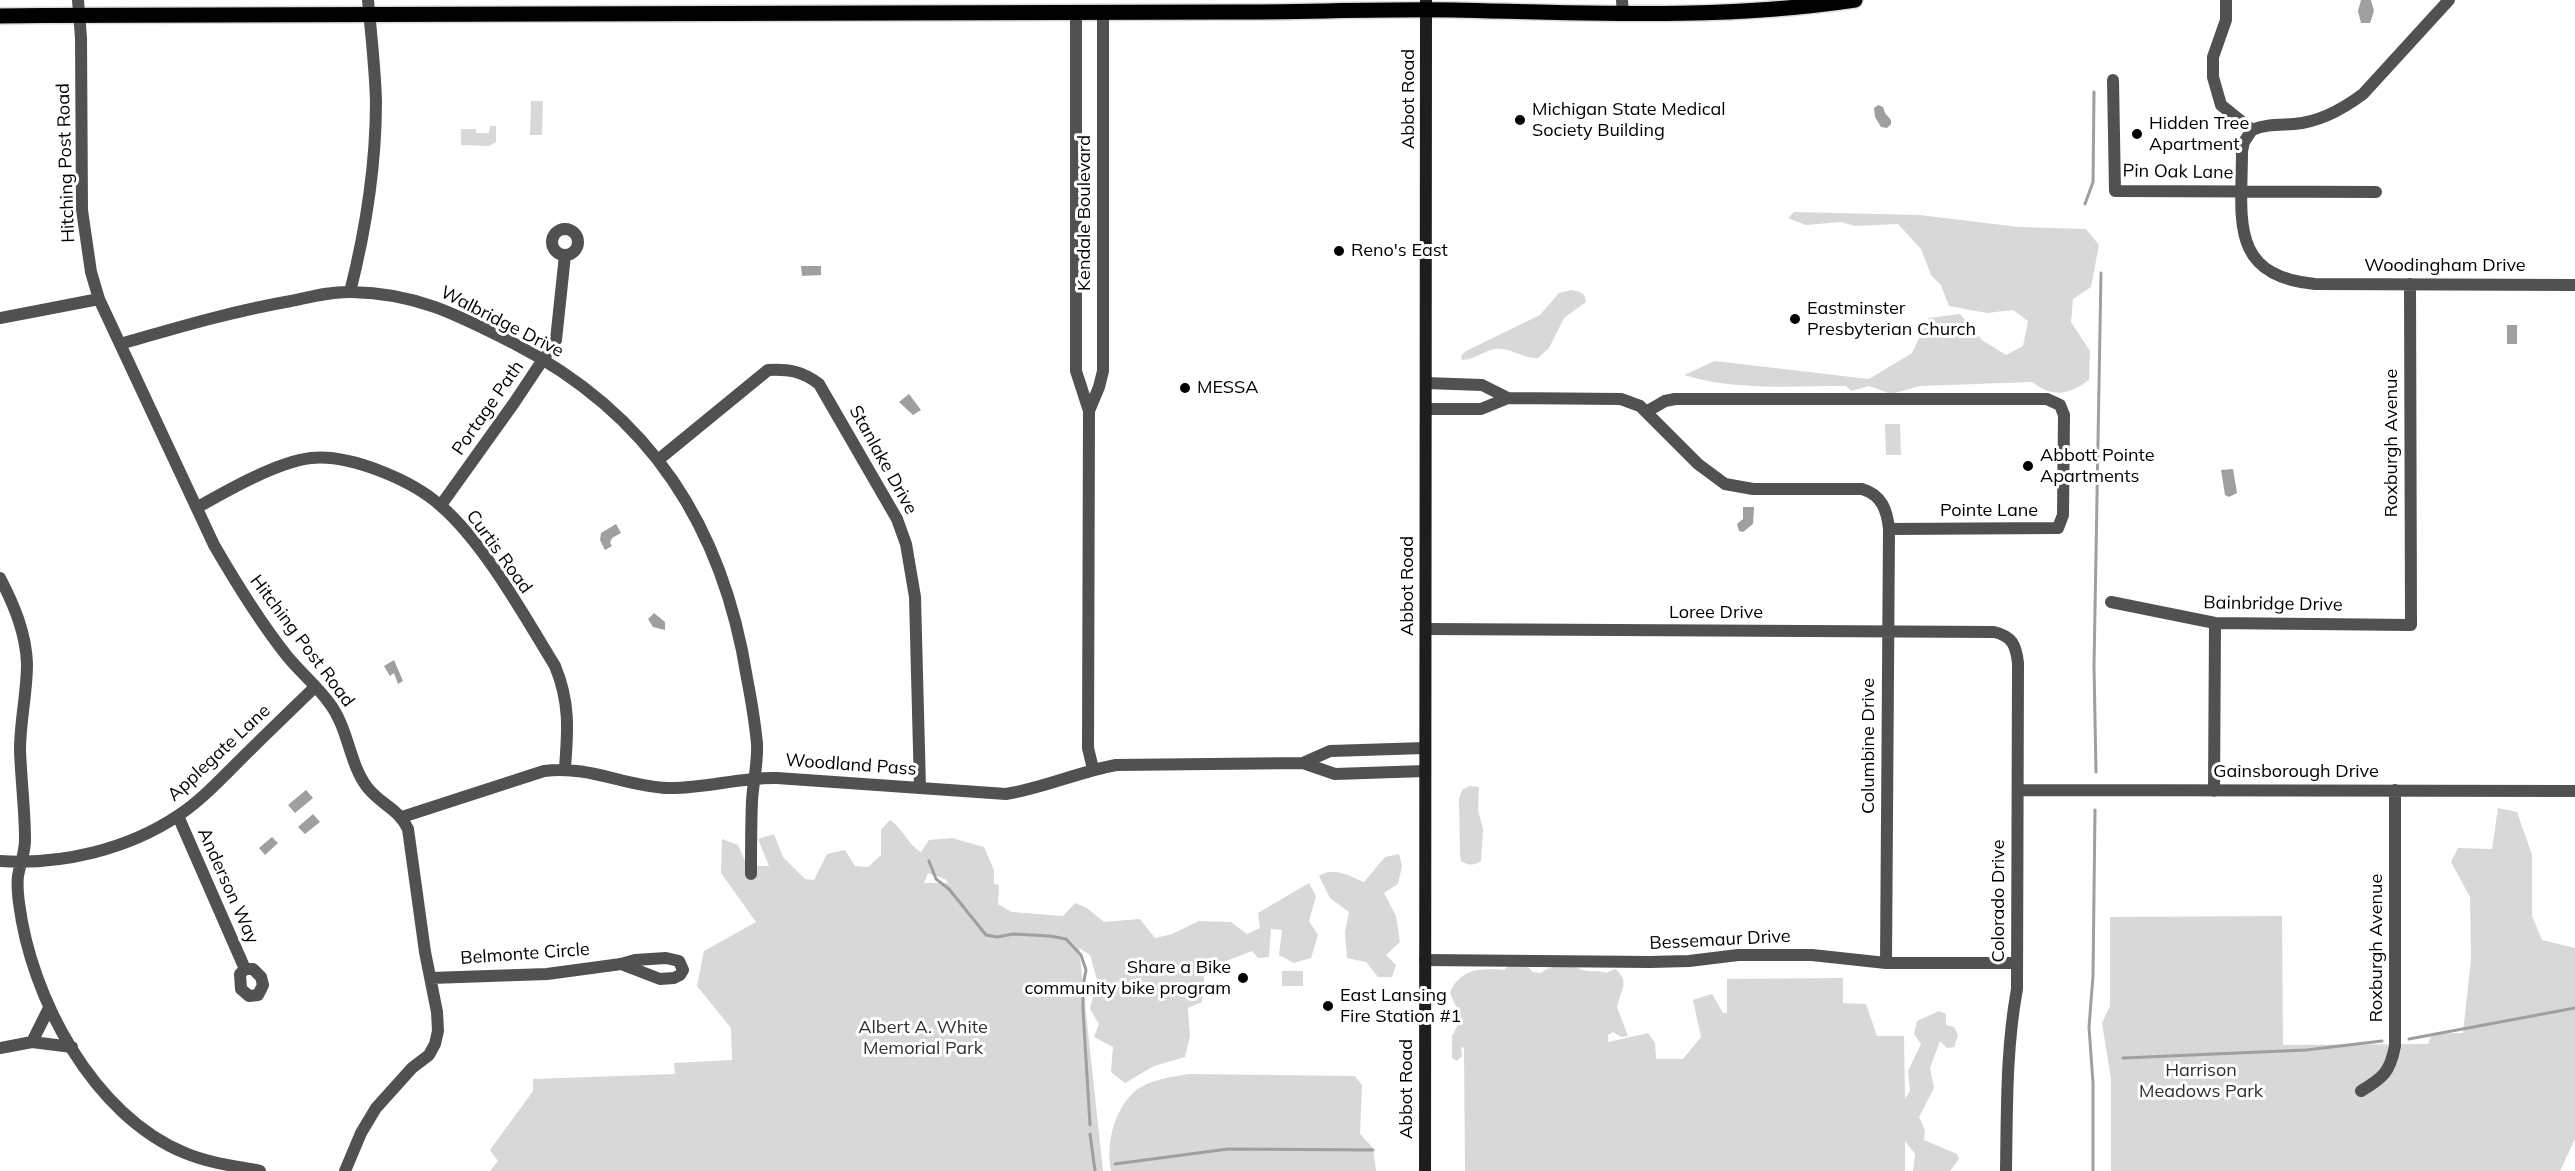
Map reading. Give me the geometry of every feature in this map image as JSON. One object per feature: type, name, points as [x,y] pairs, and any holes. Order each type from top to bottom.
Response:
[{"type":"main road","points":[[0,16],[78,8],[369,6],[901,6],[1103,13],[1427,5],[1623,8],[1715,14],[1855,0]]},
{"type":"main road","name":"Abbot Road","points":[[1425,1171],[1427,5]]},
{"type":"street","points":[[2226,0],[2226,20],[2213,57],[2213,77],[2221,105],[2252,130],[2261,126],[2296,124],[2319,119],[2347,106],[2363,94],[2449,0]]},
{"type":"street","points":[[350,292],[364,229],[373,165],[376,100],[369,6]]},
{"type":"street","name":"Hitching Post Road","points":[[78,8],[81,38],[82,210],[85,243],[99,299],[214,545],[235,582],[286,655],[329,703],[340,720],[359,773],[368,788],[402,817]]},
{"type":"street","name":"Kendale Boulevard","points":[[1076,13],[1076,371],[1089,411],[1088,748],[1093,770]]},
{"type":"street","name":"Kendale Boulevard","points":[[1089,411],[1103,371],[1103,13]]},
{"type":"street","name":"Pin Oak Lane","points":[[2113,80],[2115,191],[2242,191]]},
{"type":"street","name":"Woodingham Drive","points":[[2252,130],[2244,142],[2242,151],[2242,228],[2253,255],[2265,269],[2283,278],[2315,284],[2575,285]]},
{"type":"street","points":[[2242,191],[2376,192]]},
{"type":"street","name":"Portage Path","points":[[441,506],[556,340],[565,255]]},
{"type":"street","name":"Roxburgh Avenue","points":[[2410,284],[2410,600]]},
{"type":"street","name":"Walbridge Drive","points":[[120,344],[195,322],[271,304],[350,292],[414,299],[437,306],[543,360],[595,396],[621,419],[658,460],[676,485],[704,534],[734,609],[757,746],[751,874]]},
{"type":"street","points":[[0,318],[99,299]]},
{"type":"street","name":"Stanlake Drive","points":[[658,460],[768,370],[788,369],[804,373],[819,384],[897,519],[906,544],[915,597],[920,788]]},
{"type":"street","points":[[1426,383],[1482,386],[1508,398]]},
{"type":"street","points":[[1426,408],[1481,408],[1508,398],[1621,399],[1635,404],[1646,412],[1704,470],[1725,484],[1753,489],[1862,489],[1873,492],[1885,508],[1889,529]]},
{"type":"street","name":"Pointe Lane","points":[[1646,412],[1665,401],[1675,399],[2047,399],[2060,405],[2064,415],[2063,518],[2058,528],[1889,529]]},
{"type":"street","name":"Curtis Road","points":[[198,507],[286,464],[310,458],[340,459],[379,470],[441,506],[475,544],[555,666],[564,687],[568,711],[565,768]]},
{"type":"street","name":"Columbine Drive","points":[[1886,963],[1889,529]]},
{"type":"street","points":[[0,578],[13,602],[24,636],[27,664],[20,749],[25,843],[18,876],[24,930],[35,974],[49,1008],[72,1047],[112,1102],[142,1128],[186,1154],[260,1171]]},
{"type":"street","name":"Bainbridge Drive","points":[[2112,602],[2215,623],[2411,625],[2410,600]]},
{"type":"street","points":[[2214,790],[2215,623]]},
{"type":"street","name":"Loree Drive","points":[[1426,629],[1887,631],[2005,634]]},
{"type":"street","name":"Colorado Drive","points":[[2005,634],[2014,642],[2017,649],[2018,790],[2017,989],[2007,1071],[2006,1171]]},
{"type":"street","name":"Applegate Lane","points":[[0,861],[50,861],[111,847],[178,816],[204,795],[315,687]]},
{"type":"street","name":"Woodland Pass","points":[[1303,763],[1330,751],[1425,748]]},
{"type":"street","name":"Woodland Pass","points":[[402,817],[544,771],[565,768],[664,788],[709,786],[754,777],[1006,794],[1029,790],[1116,765],[1303,763],[1335,774],[1425,771]]},
{"type":"street","name":"Gainsborough Drive","points":[[2018,790],[2575,791]]},
{"type":"street","name":"Roxburgh Avenue","points":[[2361,1091],[2380,1079],[2391,1064],[2395,1046],[2396,790]]},
{"type":"street","name":"Anderson Way","points":[[178,816],[245,969]]},
{"type":"street","points":[[345,1171],[361,1133],[376,1108],[412,1068],[429,1055],[438,1032],[437,1012],[423,942],[411,841],[402,817]]},
{"type":"street","name":"Bessemaur Drive","points":[[1425,960],[1650,962],[1689,961],[1738,955],[1812,955],[1886,963],[2017,963]]},
{"type":"street","name":"Belmonte Circle","points":[[431,978],[547,974],[621,964]]},
{"type":"street","points":[[32,1042],[49,1008]]},
{"type":"street","points":[[0,1048],[32,1042],[72,1047]]},
{"type":"green space","points":[[531,101],[543,101],[542,135],[530,135]]},
{"type":"green space","points":[[490,126],[496,126],[496,142],[489,146],[461,145],[461,129],[476,129],[476,133],[489,133]]},
{"type":"green space","points":[[1794,212],[1920,215],[2018,227],[2086,229],[2099,245],[2091,287],[2073,299],[2071,322],[2090,351],[2089,380],[2074,389],[2060,393],[2047,391],[2032,382],[1920,386],[1891,394],[1869,386],[1851,391],[1846,386],[1744,386],[1684,375],[1715,361],[1869,379],[1912,353],[1929,318],[1960,314],[1982,340],[2006,355],[2023,346],[2028,321],[2013,310],[1987,313],[1949,306],[1941,285],[1931,275],[1921,249],[1898,224],[1855,226],[1841,222],[1806,225],[1788,218]]},
{"type":"green space","points":[[1571,290],[1583,294],[1586,302],[1564,318],[1549,348],[1538,358],[1495,349],[1471,359],[1462,360],[1461,356],[1466,351],[1540,315],[1559,293]]},
{"type":"green space","points":[[1885,424],[1900,424],[1901,455],[1886,455]]},
{"type":"green space","points":[[1469,786],[1479,787],[1478,810],[1483,829],[1481,861],[1476,864],[1461,861],[1460,853],[1459,799],[1462,790]]},
{"type":"green space","name":"Harrison Meadows Park","points":[[2498,808],[2517,812],[2532,855],[2532,916],[2542,940],[2575,948],[2575,1139],[2560,1171],[2111,1171],[2111,1079],[2102,1023],[2110,1006],[2110,917],[2282,916],[2283,1045],[2428,1044],[2432,1034],[2463,1033],[2471,959],[2470,897],[2451,862],[2458,848],[2492,849]]},
{"type":"green space","name":"Albert A. White Memorial Park","points":[[890,820],[921,852],[929,840],[952,838],[984,847],[994,870],[994,884],[999,885],[998,904],[1012,912],[1063,916],[1075,903],[1087,908],[1104,922],[1140,919],[1155,938],[1172,934],[1199,921],[1231,922],[1247,934],[1260,928],[1258,913],[1309,883],[1316,896],[1309,921],[1318,935],[1311,958],[1294,963],[1279,955],[1282,930],[1271,929],[1269,957],[1258,958],[1252,951],[1205,969],[1202,1002],[1188,1008],[1190,1036],[1185,1057],[1154,1066],[1125,1083],[1111,1072],[1113,1047],[1094,1037],[1099,1024],[1090,1009],[1097,980],[1090,955],[1079,948],[1103,1171],[490,1171],[498,1161],[490,1150],[533,1091],[533,1079],[675,1074],[674,1063],[732,1060],[731,1028],[697,986],[704,951],[756,922],[721,873],[722,839],[738,845],[747,866],[769,866],[758,839],[774,834],[783,857],[805,879],[814,880],[827,854],[845,850],[855,866],[868,867],[881,855],[881,830]],"holes":[[[928,873],[945,879],[948,883],[924,883]]]},
{"type":"green space","points":[[1399,854],[1402,866],[1398,884],[1384,893],[1396,916],[1400,942],[1386,955],[1396,965],[1392,977],[1378,977],[1366,962],[1347,958],[1345,932],[1349,912],[1330,898],[1319,876],[1336,872],[1364,882],[1385,857]]},
{"type":"green space","points":[[1510,965],[1526,965],[1533,972],[1541,973],[1561,965],[1606,973],[1615,969],[1620,973],[1623,982],[1617,1007],[1628,1036],[1621,1037],[1613,1032],[1608,1035],[1608,1042],[1648,1033],[1655,1043],[1656,1059],[1683,1059],[1701,1037],[1693,1000],[1712,994],[1723,1013],[1727,1013],[1727,979],[1843,978],[1843,1003],[1866,1004],[1877,1036],[1904,1036],[1905,1099],[1910,1091],[1908,1071],[1921,1044],[1914,1034],[1917,1021],[1939,1011],[1946,1014],[1946,1025],[1954,1027],[1958,1035],[1954,1047],[1947,1048],[1940,1041],[1930,1068],[1934,1088],[1919,1117],[1925,1130],[1924,1140],[1957,1154],[1959,1159],[1950,1171],[1913,1171],[1915,1154],[1905,1141],[1905,1171],[1465,1171],[1464,1048],[1461,1047],[1462,1056],[1457,1061],[1452,1058],[1452,1036],[1461,1018],[1450,993],[1454,985],[1465,974],[1487,969],[1504,970]]},
{"type":"green space","points":[[1282,971],[1303,971],[1303,986],[1282,986]]},
{"type":"green space","points":[[1188,1074],[1355,1076],[1362,1085],[1360,1134],[1373,1148],[1376,1171],[1111,1171],[1110,1150],[1113,1129],[1127,1100],[1139,1088],[1146,1085]]},
{"type":"shaded area","points":[[2361,0],[2371,0],[2374,11],[2370,23],[2361,23],[2358,11]]},
{"type":"shaded area","points":[[1878,105],[1883,107],[1891,120],[1887,128],[1881,127],[1875,117],[1874,108]]},
{"type":"shaded area","points":[[801,266],[821,266],[821,275],[802,276]]},
{"type":"shaded area","points":[[2507,325],[2517,325],[2517,344],[2507,344]]},
{"type":"shaded area","points":[[909,394],[921,410],[913,415],[899,402]]},
{"type":"shaded area","points":[[2233,469],[2237,493],[2229,497],[2225,495],[2221,470]]},
{"type":"shaded area","points":[[1743,507],[1754,507],[1753,524],[1743,532],[1739,531],[1737,524],[1743,519]]},
{"type":"shaded area","points":[[616,524],[621,533],[612,538],[610,543],[612,546],[605,550],[600,540],[601,533]]},
{"type":"shaded area","points":[[654,613],[665,622],[665,630],[653,627],[648,619]]},
{"type":"shaded area","points":[[394,660],[403,681],[398,684],[394,673],[390,676],[384,666]]},
{"type":"shaded area","points":[[306,790],[313,798],[295,813],[288,805]]},
{"type":"shaded area","points":[[313,814],[320,822],[305,834],[298,827]]},
{"type":"shaded area","points":[[272,837],[278,843],[265,855],[259,848]]},
{"type":"waterway","points":[[2085,204],[2093,182],[2094,92]]},
{"type":"waterway","points":[[2096,772],[2094,666],[2101,273]]},
{"type":"waterway","points":[[2093,1171],[2093,1083],[2089,1027],[2093,976],[2095,810]]},
{"type":"waterway","points":[[929,861],[936,879],[949,889],[986,935],[997,937],[1013,934],[1066,939],[1081,955],[1086,970],[1083,1010],[1090,1125]]},
{"type":"waterway","points":[[2409,1039],[2575,1008]]},
{"type":"waterway","points":[[2123,1058],[2306,1050],[2382,1041]]},
{"type":"waterway","points":[[1090,1134],[1095,1171]]},
{"type":"waterway","points":[[1115,1164],[1228,1149],[1373,1150]]},
{"type":"place","name":"Michigan State Medical Society Building","points":[[1520,120]]},
{"type":"place","name":"Hidden Tree Apartment","points":[[2137,134]]},
{"type":"place","name":"Reno's East","points":[[1339,251]]},
{"type":"place","name":"Eastminster Presbyterian Church","points":[[1795,319]]},
{"type":"place","name":"MESSA","points":[[1185,388]]},
{"type":"place","name":"Abbott Pointe Apartments","points":[[2028,466]]},
{"type":"place","name":"Share a Bike community bike program","points":[[1243,978]]},
{"type":"place","name":"East Lansing Fire Station #1","points":[[1328,1006]]}]
